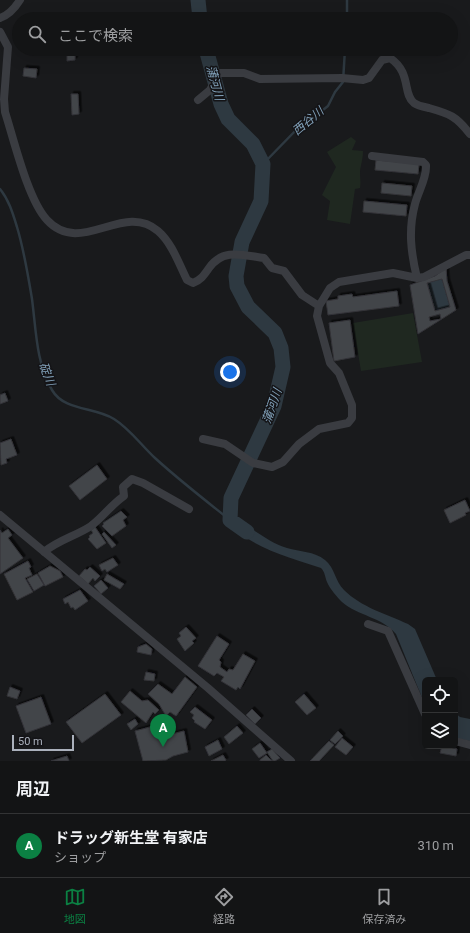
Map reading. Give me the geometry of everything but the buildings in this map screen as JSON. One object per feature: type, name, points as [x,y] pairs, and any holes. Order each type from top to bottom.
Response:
[{"type":"street","points":[[0,18],[5,16],[14,8],[20,0]]},
{"type":"street","points":[[0,32],[8,48],[4,99],[5,112],[32,195],[46,220],[59,230],[81,234],[127,220],[146,223],[158,231],[172,250],[187,280],[193,283],[200,281],[215,259],[232,254],[264,258],[272,268],[284,271],[302,295],[318,306]]},
{"type":"street","points":[[198,100],[210,90],[219,73],[244,73],[260,79],[343,78],[363,80],[369,78],[382,60],[390,58],[396,62],[405,74],[409,95],[414,103],[459,120],[470,134]]},
{"type":"street","points":[[372,156],[423,162],[426,165],[413,213],[410,239],[410,249],[417,278]]},
{"type":"street","points":[[203,439],[225,444],[253,463],[272,467],[283,462],[298,444],[319,429],[348,423],[352,418],[352,405],[339,373],[330,363],[317,316],[318,306],[330,288],[339,282],[393,273],[417,278],[424,277],[466,255],[470,255]]},
{"type":"street","points":[[44,552],[55,543],[77,534],[91,525],[124,496],[123,487],[132,479],[143,483],[189,509]]},
{"type":"street","points":[[0,515],[208,688],[291,761]]},
{"type":"street","points":[[368,624],[388,631],[425,713]]},
{"type":"street","points":[[458,742],[470,745]]},
{"type":"shaded area","points":[[351,137],[356,141],[352,150],[363,151],[360,171],[360,188],[355,189],[350,224],[327,220],[330,201],[322,195],[336,167],[327,152]]},
{"type":"shaded area","points":[[442,279],[450,307],[435,311],[427,283]]},
{"type":"shaded area","points":[[413,313],[422,362],[361,371],[353,323]]},
{"type":"shaded area","points":[[230,520],[245,525],[279,545],[312,553],[321,557],[328,563],[344,590],[351,596],[366,606],[408,624],[415,629],[436,677],[422,677],[422,698],[396,634],[390,628],[377,620],[355,611],[342,602],[330,587],[321,568],[270,550],[257,544],[236,529]]},
{"type":"shaded area","points":[[458,715],[470,719],[470,741],[458,739]]},
{"type":"waterway","name":"蒲河川","points":[[198,0],[199,12]]},
{"type":"waterway","name":"西谷川","points":[[347,0],[347,12]]},
{"type":"waterway","name":"蒲河川","points":[[208,56],[221,104],[228,119],[253,144],[263,164],[261,201],[242,242],[236,276],[237,286],[248,307],[275,333],[281,348],[283,367],[274,406],[231,498],[230,520],[247,532]]},
{"type":"waterway","name":"西谷川","points":[[263,164],[299,127],[304,125],[328,106],[335,92],[343,82],[345,56]]},
{"type":"waterway","name":"碇川","points":[[0,189],[6,198],[14,217],[26,263],[40,357],[43,369],[52,390],[57,397],[64,402],[80,408],[98,412],[120,423],[164,466],[230,520]]},
{"type":"place","name":"ドラッグ新生堂 有家店","points":[[163,747]]}]
